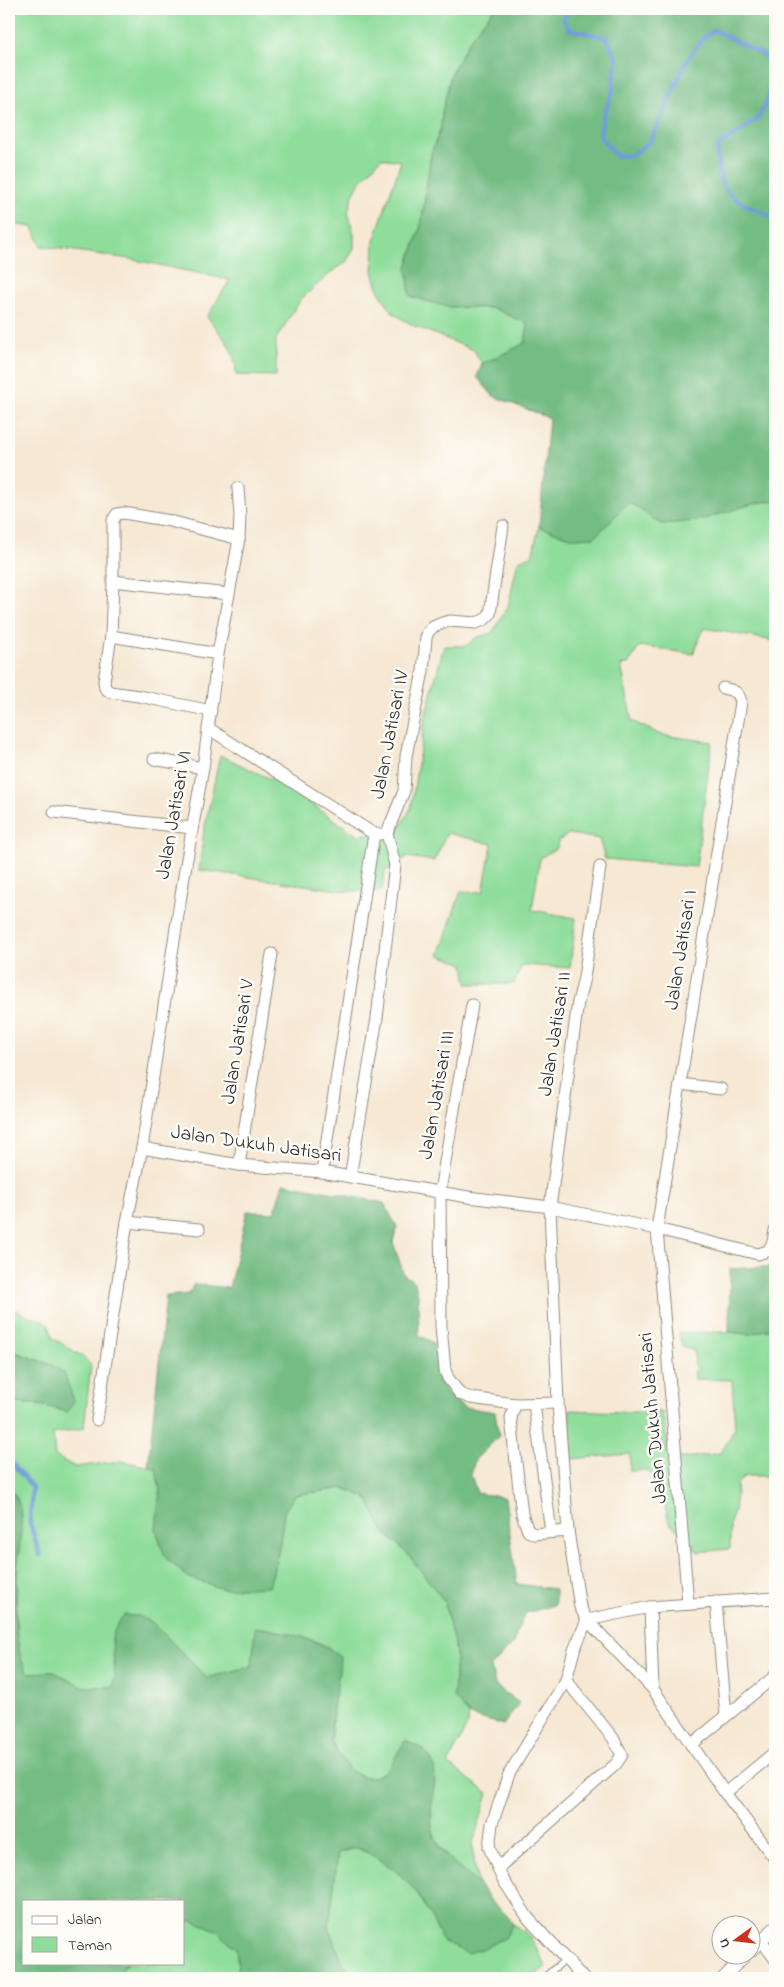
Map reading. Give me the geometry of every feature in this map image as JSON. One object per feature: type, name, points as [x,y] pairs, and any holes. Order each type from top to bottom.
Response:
[{"type":"street","name":"Jalan Jatisari VI","points":[[142,1148],[203,768],[218,654],[239,539],[238,488]]},
{"type":"street","points":[[210,711],[107,690],[104,681],[111,636],[114,581],[113,520],[117,514],[170,521],[239,539]]},
{"type":"street","name":"Jalan Jatisari IV","points":[[387,834],[404,791],[406,756],[423,671],[428,632],[433,627],[442,623],[450,621],[476,623],[484,620],[490,614],[504,526]]},
{"type":"street","points":[[114,581],[228,594]]},
{"type":"street","points":[[111,636],[218,654]]},
{"type":"street","name":"Jalan Jatisari I","points":[[658,1229],[741,702],[740,696],[736,692],[723,688]]},
{"type":"street","points":[[208,728],[374,834],[387,834],[395,865],[377,1018],[350,1177]]},
{"type":"street","points":[[154,758],[203,768]]},
{"type":"street","points":[[54,812],[192,828]]},
{"type":"street","points":[[322,1172],[374,834]]},
{"type":"street","name":"Jalan Jatisari II","points":[[550,1207],[578,1002],[584,978],[600,867]]},
{"type":"street","name":"Jalan Jatisari V","points":[[239,1165],[272,954]]},
{"type":"street","name":"Jalan Jatisari III","points":[[440,1191],[472,1005]]},
{"type":"street","points":[[680,1084],[721,1089]]},
{"type":"street","name":"Jalan Dukuh Jatisari","points":[[97,1420],[127,1222],[142,1148],[239,1165],[322,1172],[468,1197],[550,1207],[658,1229],[758,1254],[768,1251],[774,1242],[775,1230]]},
{"type":"street","points":[[440,1191],[441,1327],[445,1370],[448,1378],[460,1394],[471,1398],[515,1404],[558,1403]]},
{"type":"street","points":[[550,1207],[558,1403],[568,1531],[580,1607],[587,1620],[653,1690],[725,1793],[775,1859]]},
{"type":"street","points":[[127,1222],[198,1229]]},
{"type":"street","name":"Jalan Dukuh Jatisari","points":[[658,1229],[688,1604]]},
{"type":"street","points":[[515,1404],[511,1418],[512,1428],[522,1514],[528,1531],[534,1534],[568,1531]]},
{"type":"street","points":[[534,1404],[551,1532]]},
{"type":"street","points":[[587,1620],[650,1607],[775,1598]]},
{"type":"street","points":[[716,1602],[726,1716]]},
{"type":"street","points":[[650,1607],[653,1690]]},
{"type":"street","points":[[583,1978],[528,1918],[502,1878],[489,1847],[492,1824],[509,1774],[566,1680],[574,1650],[587,1620]]},
{"type":"street","points":[[691,1745],[775,1676]]},
{"type":"street","points":[[498,1868],[616,1764],[622,1755],[613,1738],[566,1680]]},
{"type":"street","points":[[725,1793],[775,1752]]},
{"type":"street","points":[[762,1939],[775,1927]]},
{"type":"street","points":[[762,1941],[775,1959]]},
{"type":"street","points":[[723,1978],[736,1964]]},
{"type":"lane","points":[[542,1978],[565,1960]]},
{"type":"green space","points":[[9,9],[494,9],[470,39],[451,74],[442,113],[441,127],[431,154],[421,226],[407,267],[410,296],[448,307],[493,308],[528,324],[525,343],[482,364],[474,350],[412,325],[393,313],[379,292],[373,271],[374,241],[401,161],[381,158],[359,183],[353,195],[348,212],[354,235],[354,249],[347,261],[301,299],[276,339],[276,376],[236,375],[236,366],[231,351],[223,337],[207,317],[230,280],[130,259],[41,246],[33,227],[18,225],[9,220]]},
{"type":"green space","points":[[494,9],[775,9],[775,500],[752,504],[698,521],[662,524],[641,509],[628,503],[595,537],[574,538],[539,527],[549,418],[493,396],[477,377],[482,364],[525,343],[528,324],[493,308],[448,307],[410,296],[407,267],[421,226],[431,154],[441,127],[442,113],[451,74],[470,39]]},
{"type":"green space","points":[[775,500],[775,641],[704,628],[693,654],[640,646],[628,664],[621,665],[632,721],[661,735],[712,742],[696,867],[605,859],[599,839],[569,834],[558,841],[557,848],[540,858],[532,910],[576,918],[570,968],[522,965],[514,984],[467,984],[464,964],[439,955],[461,891],[483,892],[492,844],[447,833],[434,861],[407,857],[385,871],[382,891],[345,891],[199,870],[204,830],[220,755],[283,785],[357,835],[399,829],[411,808],[425,717],[444,646],[466,646],[477,637],[492,633],[508,607],[518,560],[532,556],[539,527],[574,538],[594,537],[628,503],[641,509],[650,517],[739,507]]},
{"type":"green space","points":[[283,1183],[384,1203],[397,1227],[393,1242],[404,1275],[415,1282],[418,1295],[419,1335],[432,1342],[446,1393],[464,1407],[495,1412],[499,1436],[475,1460],[471,1475],[477,1493],[505,1498],[517,1584],[555,1589],[555,1605],[526,1613],[513,1643],[491,1667],[495,1685],[519,1703],[503,1725],[469,1715],[454,1698],[456,1653],[444,1601],[407,1553],[384,1532],[367,1498],[344,1488],[295,1495],[284,1512],[279,1549],[269,1587],[223,1589],[189,1578],[165,1557],[156,1529],[160,1491],[156,1468],[148,1467],[166,1296],[189,1294],[194,1284],[229,1288],[247,1211],[274,1213]]},
{"type":"green space","points":[[775,1266],[775,1328],[749,1334],[729,1332],[730,1269]]},
{"type":"green space","points":[[9,1308],[48,1323],[53,1338],[82,1356],[91,1365],[84,1428],[53,1434],[55,1456],[75,1467],[121,1461],[156,1468],[160,1491],[156,1529],[165,1557],[189,1578],[269,1587],[279,1549],[284,1512],[295,1495],[344,1488],[367,1498],[384,1532],[407,1553],[444,1601],[456,1653],[454,1698],[469,1715],[468,1724],[448,1764],[488,1793],[472,1846],[478,1885],[453,1863],[437,1841],[431,1815],[435,1781],[405,1741],[388,1770],[376,1777],[362,1777],[350,1770],[331,1742],[334,1699],[339,1670],[329,1647],[288,1633],[256,1627],[252,1666],[207,1678],[152,1622],[112,1638],[116,1673],[113,1687],[84,1687],[53,1672],[27,1673],[19,1650],[16,1627],[17,1578],[13,1492],[9,1488],[9,1404],[38,1405],[67,1412],[52,1365],[9,1350]]},
{"type":"green space","points":[[775,1328],[775,1476],[745,1476],[737,1484],[734,1511],[730,1523],[730,1549],[698,1552],[689,1540],[669,1523],[659,1479],[646,1470],[630,1471],[630,1454],[571,1459],[569,1410],[662,1412],[670,1457],[685,1458],[720,1453],[735,1428],[732,1380],[695,1379],[694,1351],[682,1346],[679,1333],[729,1332],[749,1334]]},
{"type":"green space","points":[[9,1350],[52,1365],[64,1373],[74,1401],[67,1412],[38,1405],[9,1404]]},
{"type":"green space","points":[[9,1488],[18,1500],[21,1516],[15,1613],[21,1659],[27,1673],[53,1672],[84,1687],[113,1687],[115,1676],[112,1641],[117,1624],[124,1615],[139,1616],[152,1622],[207,1678],[252,1666],[255,1627],[299,1636],[320,1644],[340,1656],[331,1729],[331,1740],[334,1749],[351,1770],[356,1774],[366,1777],[386,1771],[405,1741],[421,1748],[430,1758],[434,1769],[431,1822],[437,1843],[447,1857],[478,1884],[513,1924],[505,1938],[480,1950],[467,1953],[442,1941],[424,1903],[410,1884],[377,1858],[355,1848],[338,1853],[329,1926],[333,1940],[346,1968],[357,1978],[239,1978],[236,1948],[216,1930],[192,1920],[185,1925],[185,1900],[22,1900],[22,1964],[128,1964],[116,1978],[9,1978]]},
{"type":"green space","points":[[356,1848],[380,1859],[403,1876],[415,1889],[429,1913],[505,1938],[513,1924],[519,1927],[533,1942],[546,1967],[531,1978],[357,1978],[346,1968],[333,1940],[329,1925],[338,1853]]},
{"type":"green space","points":[[192,1920],[216,1930],[236,1948],[239,1978],[116,1978],[128,1964],[185,1964],[185,1925]]},
{"type":"waterway","points":[[570,9],[563,18],[569,29],[607,38],[617,59],[612,93],[603,117],[600,136],[616,156],[632,155],[650,142],[686,62],[702,39],[714,30],[769,58],[773,86],[759,118],[718,146],[717,162],[719,176],[730,194],[739,201],[775,218]]},
{"type":"waterway","points":[[9,1459],[32,1487],[30,1523],[40,1555]]}]
